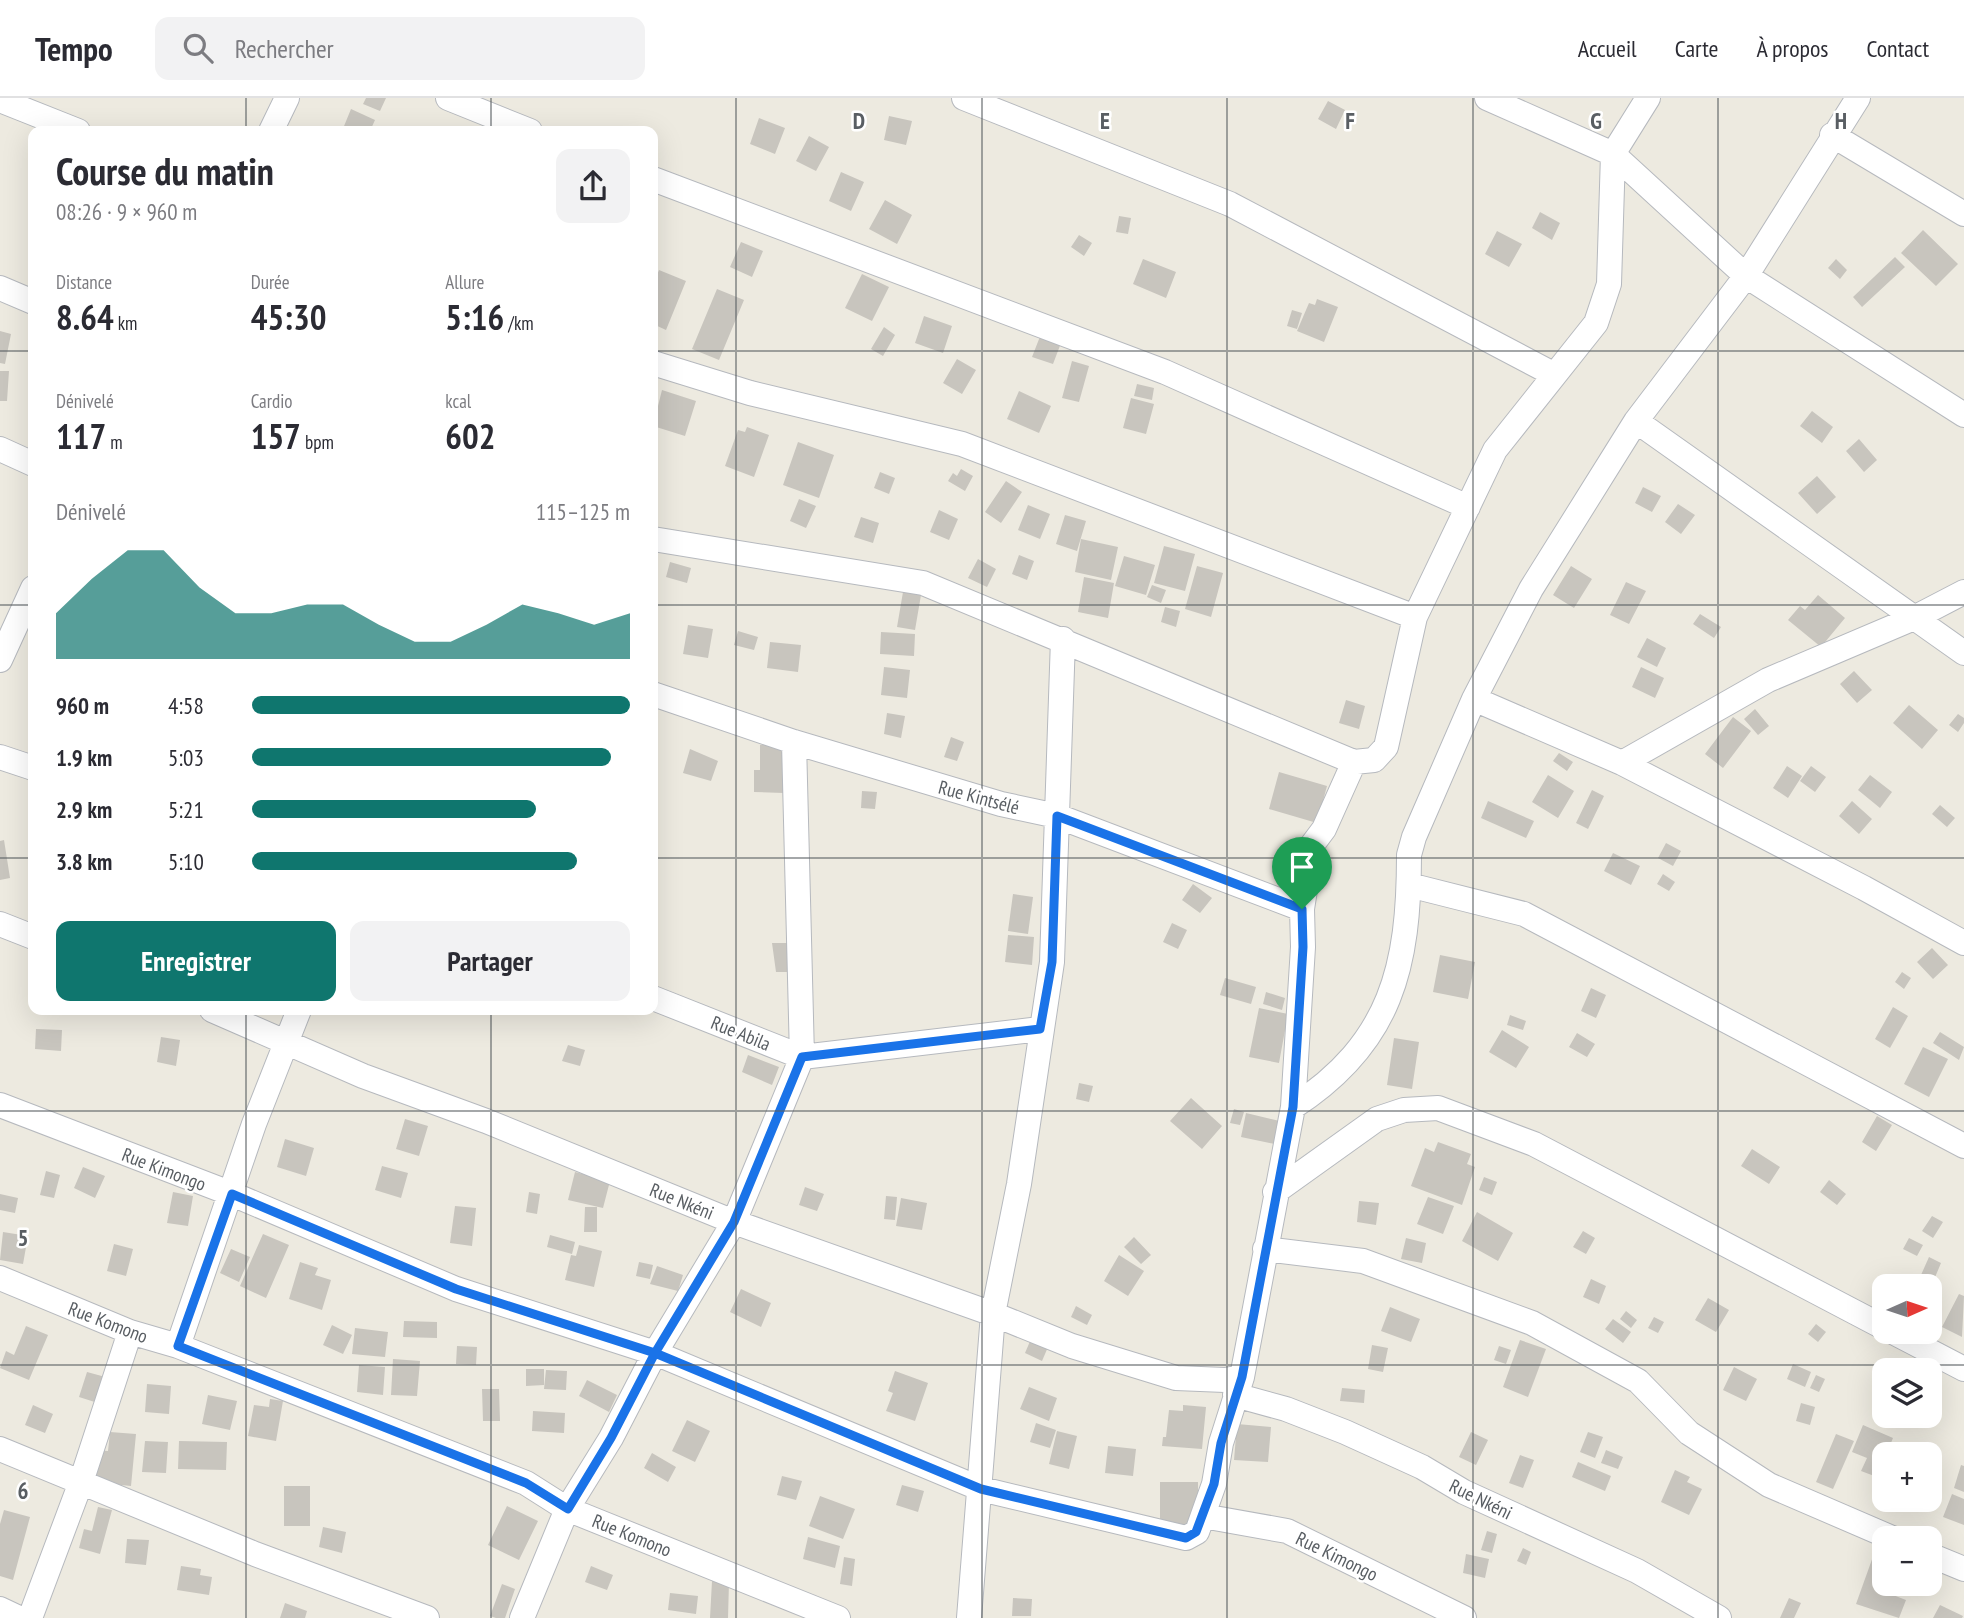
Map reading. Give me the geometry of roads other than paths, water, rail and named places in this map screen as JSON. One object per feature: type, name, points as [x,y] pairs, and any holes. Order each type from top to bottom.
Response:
[{"type":"street","points":[[273,126],[287,98]]},
{"type":"street","points":[[448,98],[518,126]]},
{"type":"street","points":[[964,98],[1230,204],[1553,374]]},
{"type":"street","points":[[1487,98],[1613,154],[1746,276],[1964,415]]},
{"type":"street","points":[[658,540],[923,583],[1033,631],[1063,639],[1354,762],[1374,760],[1386,747],[1415,617],[1495,450],[1596,323],[1606,295],[1613,154],[1648,98]]},
{"type":"street","points":[[1293,1107],[1316,1092],[1354,1056],[1384,1011],[1401,967],[1409,885],[1409,855],[1414,837],[1474,699],[1531,589],[1636,421],[1746,276],[1832,135],[1858,98]]},
{"type":"street","points":[[0,100],[65,126]]},
{"type":"street","points":[[1832,135],[1964,214]]},
{"type":"street","points":[[658,181],[1165,372],[1468,506]]},
{"type":"street","points":[[0,288],[28,300]]},
{"type":"street","points":[[658,365],[750,393],[962,444],[1415,617]]},
{"type":"street","points":[[1636,421],[1964,653]]},
{"type":"street","points":[[0,449],[28,462]]},
{"type":"street","points":[[1622,763],[1768,680],[1914,618],[1964,592]]},
{"type":"street","points":[[0,660],[22,603]]},
{"type":"street","points":[[969,1618],[993,1314],[1019,1184],[1052,962],[1063,639]]},
{"type":"street","name":"Rue Kintsélé","points":[[658,696],[794,742],[1001,804],[1057,816],[1302,909]]},
{"type":"street","points":[[1474,699],[1622,763],[1964,943]]},
{"type":"street","points":[[522,1618],[568,1509],[611,1438],[655,1353],[734,1222],[802,1057],[794,742]]},
{"type":"street","points":[[0,757],[28,766]]},
{"type":"street","points":[[1200,1524],[1214,1484],[1221,1443],[1239,1386],[1293,1107],[1303,947],[1302,909],[1312,845],[1324,829],[1354,762]]},
{"type":"street","points":[[1409,885],[1524,914],[1964,1146]]},
{"type":"street","points":[[0,924],[28,935]]},
{"type":"street","name":"Rue Abila","points":[[658,1000],[802,1057],[1040,1029]]},
{"type":"street","name":"Rue Nkéni","points":[[224,1015],[363,1076],[486,1121],[734,1222],[993,1314],[1072,1346],[1176,1378],[1225,1380],[1411,1462],[1464,1492],[1637,1571],[1719,1618]]},
{"type":"street","points":[[178,1346],[254,1124],[297,1015]]},
{"type":"street","name":"Rue Kimongo","points":[[0,1105],[232,1194],[456,1289],[655,1353],[981,1489],[1186,1538],[1200,1524],[1287,1531],[1464,1618]]},
{"type":"street","points":[[1275,1192],[1377,1119],[1404,1110],[1438,1108],[1534,1144],[1872,1321]]},
{"type":"street","points":[[1265,1249],[1363,1261],[1532,1323],[1638,1381],[1689,1433],[1769,1485],[1872,1529]]},
{"type":"street","name":"Rue Komono","points":[[0,1278],[130,1332],[178,1346],[526,1483],[568,1509],[838,1618]]},
{"type":"street","points":[[30,1618],[81,1482],[130,1332]]},
{"type":"street","points":[[1916,1344],[1964,1369]]},
{"type":"street","points":[[0,1449],[255,1554],[427,1618]]},
{"type":"street","points":[[1942,1560],[1964,1569]]},
{"type":"street","points":[[0,1609],[19,1618]]}]
